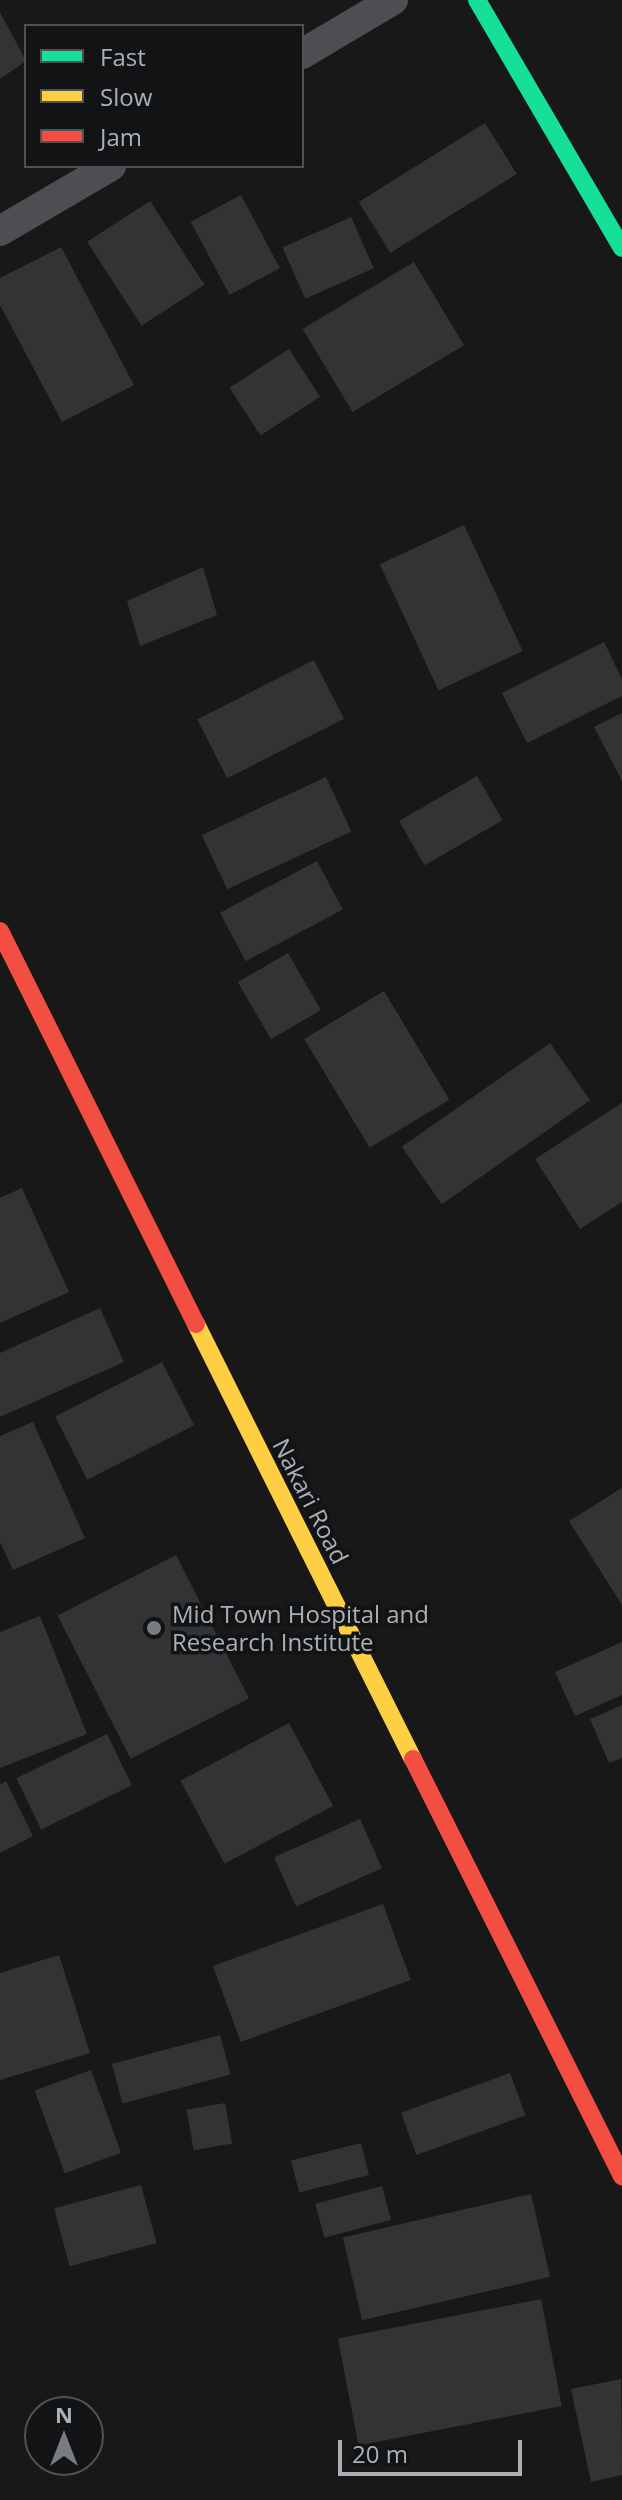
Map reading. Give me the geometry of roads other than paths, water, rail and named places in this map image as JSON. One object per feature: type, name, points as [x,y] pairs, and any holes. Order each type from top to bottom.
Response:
[{"type":"street","points":[[477,0],[622,248]]},
{"type":"street","name":"Nakari Road","points":[[0,931],[622,2177]]},
{"type":"lane","points":[[304,53],[393,0]]},
{"type":"lane","points":[[0,231],[108,168]]},
{"type":"place","name":"Mid Town Hospital and Research Institute","points":[[154,1628]]}]
